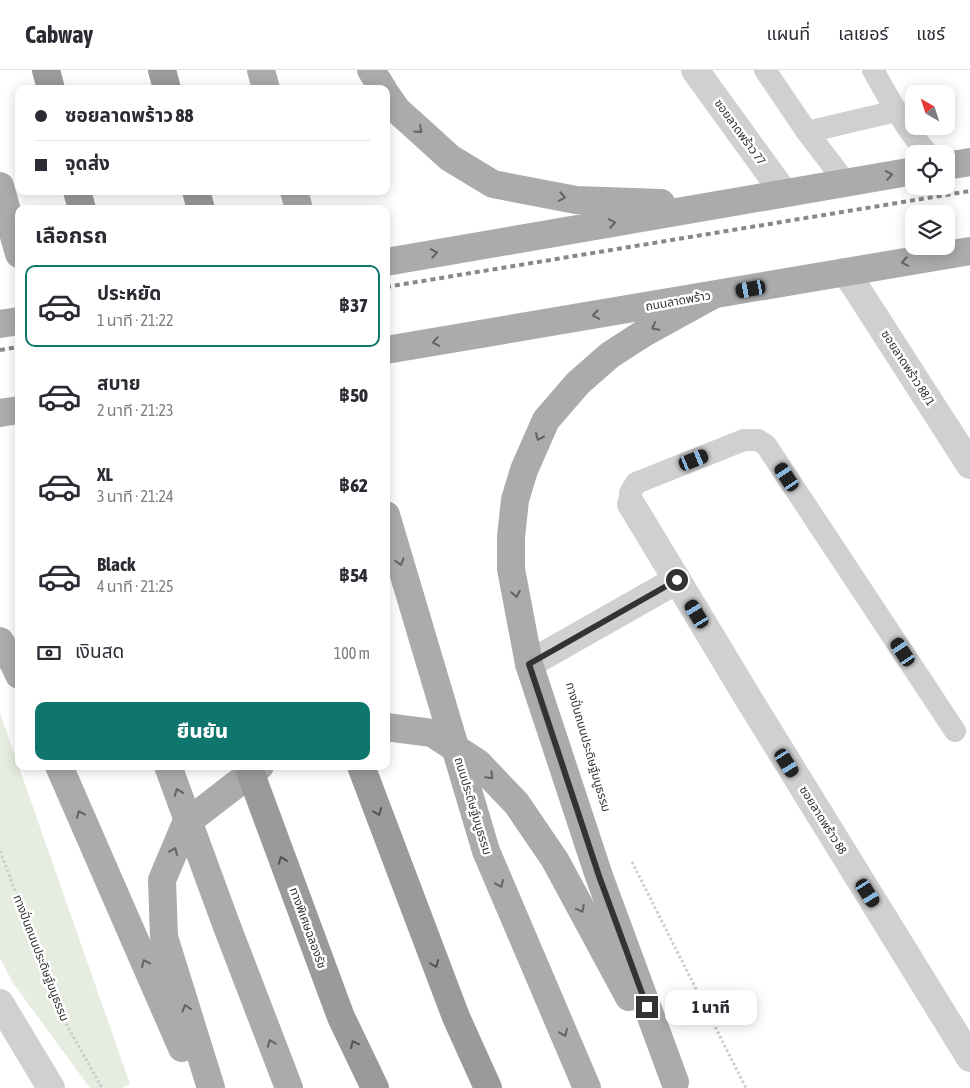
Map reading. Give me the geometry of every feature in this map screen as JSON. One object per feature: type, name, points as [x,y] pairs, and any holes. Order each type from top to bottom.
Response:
[{"type":"highway","points":[[46,70],[50,85]]},
{"type":"highway","points":[[162,70],[166,85]]},
{"type":"highway","name":"ทางพิเศษฉลองรัช","points":[[249,770],[341,1017],[374,1088]]},
{"type":"highway","points":[[363,770],[456,1017],[488,1088]]},
{"type":"main road","points":[[261,70],[265,85]]},
{"type":"main road","points":[[371,70],[380,85]]},
{"type":"main road","points":[[390,100],[397,110],[450,158],[493,184],[576,200],[720,205]]},
{"type":"main road","points":[[955,164],[970,162]]},
{"type":"main road","points":[[390,261],[905,173]]},
{"type":"main road","points":[[0,186],[15,240]]},
{"type":"main road","name":"ถนนลาดพร้าว","points":[[390,349],[970,251]]},
{"type":"main road","points":[[676,1085],[599,876],[529,664],[511,569],[511,537],[516,500],[524,470],[546,420],[578,383],[610,355],[644,333],[713,295]]},
{"type":"main road","points":[[0,324],[15,322]]},
{"type":"main road","points":[[0,413],[15,411]]},
{"type":"main road","name":"ถนนประดิษฐ์มนูธรรม","points":[[390,529],[486,851],[587,1088]]},
{"type":"main road","points":[[0,641],[15,666]]},
{"type":"main road","points":[[390,727],[432,733],[478,763],[517,804],[555,860],[676,1085]]},
{"type":"main road","points":[[61,770],[200,1088]]},
{"type":"main road","points":[[169,770],[289,1088]]},
{"type":"main road","points":[[211,1088],[164,937],[162,880],[186,823],[255,770]]},
{"type":"street","name":"ซอยลาดพร้าว 77","points":[[695,70],[784,193]]},
{"type":"street","name":"ซอยลาดพร้าว 88/1","points":[[846,272],[970,465]]},
{"type":"street","name":"ซอยลาดพร้าว 88","points":[[630,504],[970,1058]]},
{"type":"street","points":[[529,664],[677,580]]},
{"type":"street","points":[[0,1003],[50,1088]]},
{"type":"lane","points":[[765,70],[807,132],[846,183]]},
{"type":"lane","points":[[873,70],[896,111],[920,145]]},
{"type":"lane","points":[[807,132],[896,111]]},
{"type":"lane","points":[[630,504],[630,493],[636,483],[744,440],[758,440],[766,445],[956,731]]},
{"type":"path","name":"ทางปั่นถนนประดิษฐ์มนูธรรม","points":[[0,851],[63,1018],[102,1088]]},
{"type":"path","points":[[630,858],[746,1088]]},
{"type":"shaded area","points":[[0,713],[15,756],[15,770],[20,770],[130,1084],[121,1088],[90,1088],[13,983],[0,958]]},
{"type":"railway","points":[[390,286],[970,191]]},
{"type":"railway","points":[[0,350],[15,348]]},
{"type":"route","points":[[647,1007],[599,876],[529,664],[677,580]]}]
